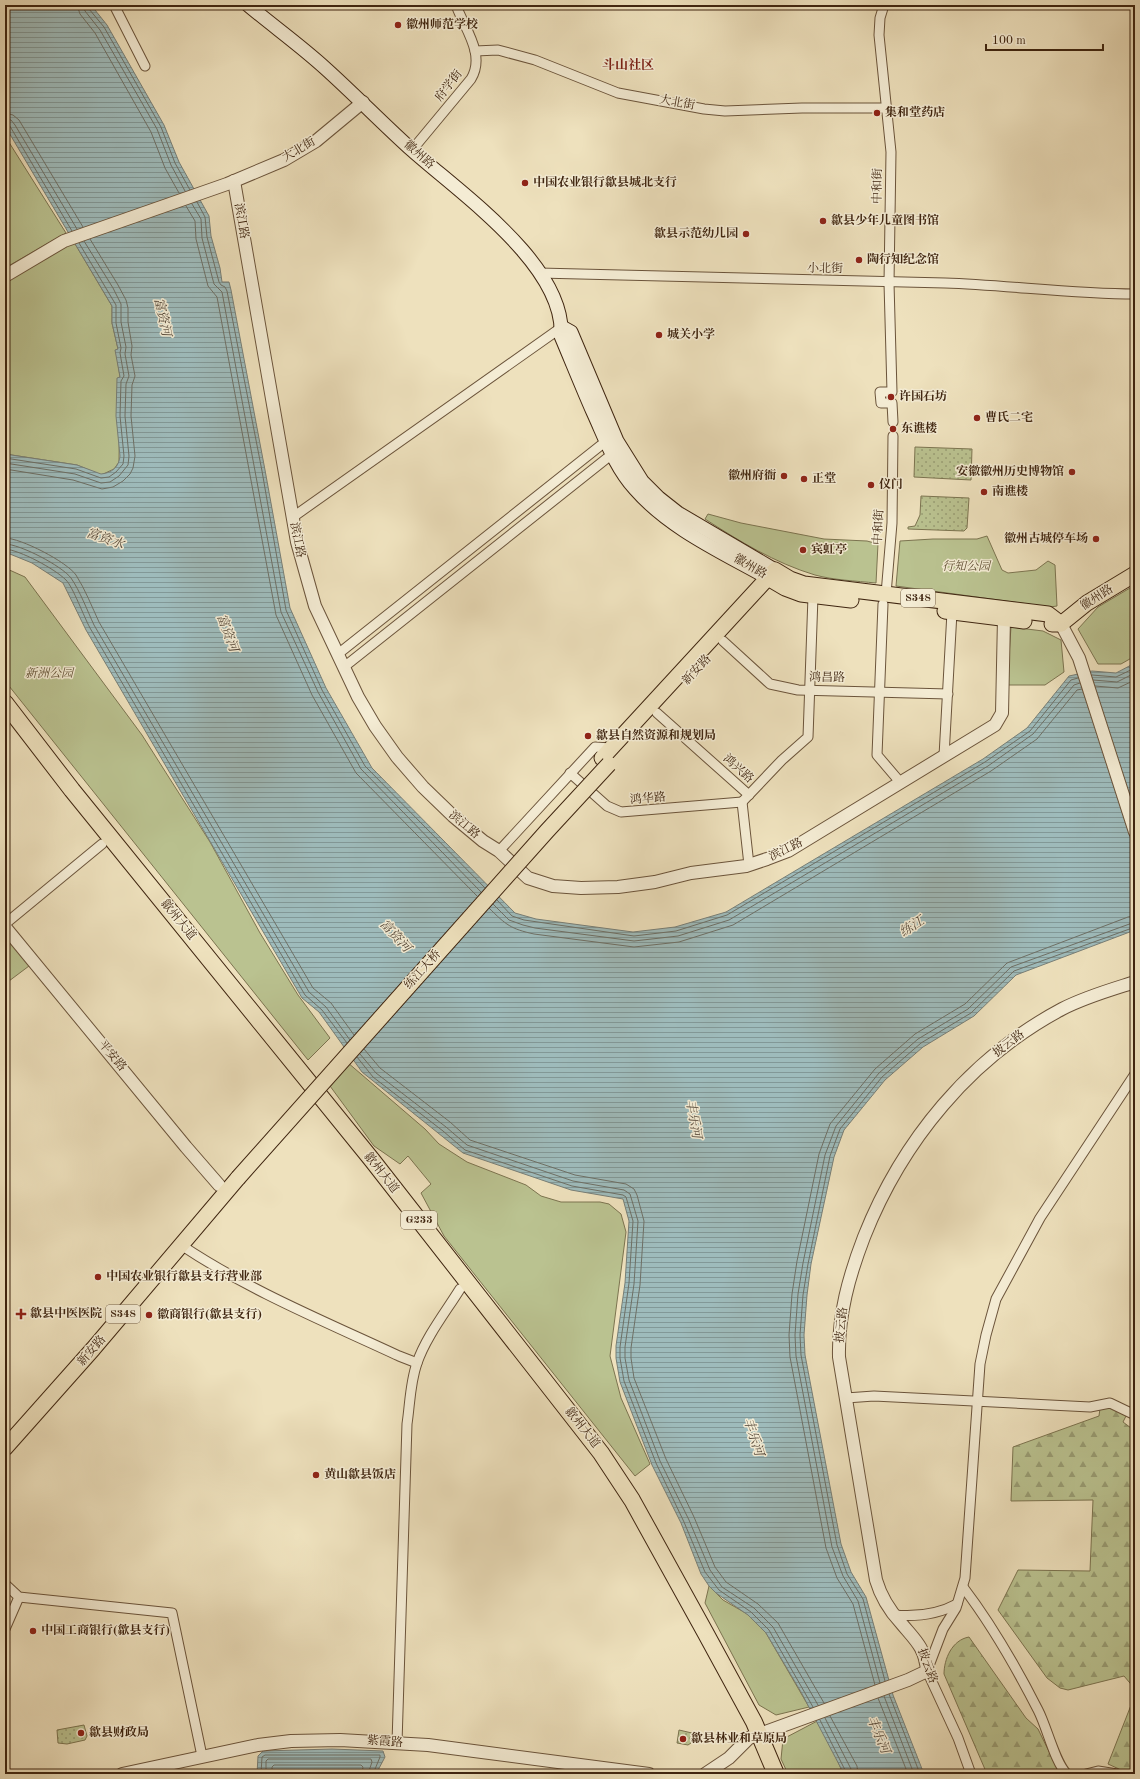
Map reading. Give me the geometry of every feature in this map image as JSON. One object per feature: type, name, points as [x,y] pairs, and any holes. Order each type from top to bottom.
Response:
[{"type":"highway","name":"歙州大道","points":[[5,703],[72,790],[372,1160],[601,1453],[636,1507],[713,1646],[754,1736],[764,1774]]},
{"type":"highway","name":"歙州大道","points":[[5,720],[102,844],[359,1161],[584,1448],[613,1488],[692,1630],[776,1774]]},
{"type":"main road","name":"徽州路","points":[[248,5],[323,66],[363,102],[412,150],[499,226],[525,253],[539,273],[556,305],[562,327],[561,336],[616,451],[642,481],[669,506],[688,520],[776,576],[793,591],[813,596],[885,599],[1048,614],[1061,624]]},
{"type":"main road","name":"徽州路","points":[[776,576],[804,584],[952,612],[1046,624],[1061,624],[1087,603],[1135,574]]},
{"type":"main road","name":"新安路","points":[[607,756],[657,712],[723,642],[776,576]]},
{"type":"main road","name":"新安路","points":[[607,756],[776,576]]},
{"type":"main road","name":"练江大桥","points":[[235,1174],[537,843],[607,756]]},
{"type":"main road","name":"新安路","points":[[5,1433],[86,1343],[219,1185],[235,1174]]},
{"type":"main road","name":"新安路","points":[[5,1448],[94,1349],[181,1245],[235,1174]]},
{"type":"street","points":[[114,5],[145,66]]},
{"type":"street","name":"府学街","points":[[412,150],[471,79],[476,66],[475,51],[456,5]]},
{"type":"street","name":"中和街","points":[[884,5],[880,18],[879,35],[891,152],[890,283],[892,392],[880,392],[880,397],[881,403],[892,402],[893,422]]},
{"type":"street","name":"大北街","points":[[475,51],[498,50],[535,60],[618,93],[704,109],[725,111],[802,108],[887,108]]},
{"type":"street","name":"大北街","points":[[5,276],[64,241],[230,183],[297,153],[316,141],[363,102]]},
{"type":"street","name":"滨江路","points":[[230,183],[297,542],[315,606],[344,667],[375,726],[410,772],[453,816],[482,841],[499,851],[528,878],[536,882],[553,886],[581,888],[637,885],[691,873],[750,865],[788,851],[995,725],[1002,713],[1004,618]]},
{"type":"street","name":"小北街","points":[[539,273],[890,283],[945,283],[1100,294],[1135,294]]},
{"type":"street","points":[[293,517],[562,327]]},
{"type":"street","name":"中和街","points":[[893,436],[892,523],[885,599],[877,755],[900,782]]},
{"type":"street","points":[[338,654],[610,438]]},
{"type":"street","points":[[344,667],[616,451]]},
{"type":"street","points":[[746,799],[782,760],[808,737],[813,596]]},
{"type":"street","points":[[944,756],[952,612]]},
{"type":"street","points":[[1061,624],[1079,658],[1135,832]]},
{"type":"street","name":"鸿昌路","points":[[723,642],[770,684],[786,689],[948,694]]},
{"type":"street","name":"鸿兴路","points":[[657,712],[746,799],[750,865]]},
{"type":"street","points":[[499,851],[594,747],[607,756]]},
{"type":"street","name":"鸿华路","points":[[570,773],[607,806],[621,812],[746,799]]},
{"type":"street","points":[[5,926],[102,844]]},
{"type":"street","name":"平安路","points":[[5,926],[181,1141],[219,1185]]},
{"type":"street","name":"披云路","points":[[971,1774],[958,1738],[927,1672],[925,1656],[920,1645],[894,1615],[882,1596],[876,1580],[841,1371],[839,1344],[840,1322],[847,1289],[861,1246],[877,1207],[897,1168],[923,1129],[962,1083],[989,1059],[1046,1018],[1079,1001],[1135,982]]},
{"type":"street","points":[[705,1774],[729,1758],[754,1736],[927,1672],[943,1629],[957,1604],[967,1570],[980,1364],[985,1338],[996,1299],[1040,1218],[1135,1074]]},
{"type":"street","points":[[181,1245],[196,1255],[277,1299],[417,1363]]},
{"type":"street","points":[[397,1743],[407,1424],[412,1381],[424,1345],[460,1289]]},
{"type":"street","points":[[846,1398],[874,1396],[977,1400],[1090,1407],[1110,1403],[1135,1415]]},
{"type":"street","points":[[5,1584],[19,1597],[172,1613],[202,1756]]},
{"type":"street","points":[[963,1587],[987,1618],[1035,1705],[1061,1766],[1067,1774]]},
{"type":"street","points":[[5,1629],[19,1597]]},
{"type":"street","points":[[894,1615],[917,1616],[933,1614],[957,1604]]},
{"type":"street","name":"紫霞路","points":[[122,1774],[177,1768],[202,1756],[258,1744],[291,1741],[340,1740],[397,1743],[650,1774]]},
{"type":"street","points":[[1086,1774],[1098,1771],[1117,1774]]},
{"type":"green space","points":[[5,136],[66,233],[5,268]]},
{"type":"green space","points":[[74,242],[112,306],[112,323],[118,349],[116,350],[120,377],[119,462],[114,469],[101,475],[77,465],[5,454],[5,280]]},
{"type":"green space","points":[[915,447],[972,449],[971,480],[914,477]]},
{"type":"green space","points":[[921,496],[969,498],[967,528],[964,531],[908,529],[908,527],[915,526],[920,515]]},
{"type":"green space","points":[[708,514],[741,523],[824,539],[867,541],[878,544],[876,583],[822,577],[800,570],[772,558],[744,543],[705,519]]},
{"type":"green space","name":"行知公园","points":[[987,536],[1002,570],[1008,573],[1036,570],[1048,561],[1055,565],[1057,606],[1050,607],[896,586],[900,541],[977,539]]},
{"type":"green space","name":"新洲公园","points":[[5,568],[25,577],[142,735],[210,842],[260,933],[298,995],[330,1038],[308,1060],[5,681]]},
{"type":"green space","points":[[1135,585],[1135,656],[1121,664],[1098,664],[1078,629],[1098,607]]},
{"type":"green space","points":[[1011,627],[1043,631],[1061,640],[1064,672],[1045,685],[1007,685]]},
{"type":"green space","points":[[5,933],[28,961],[29,966],[5,984]]},
{"type":"green space","points":[[347,1062],[425,1129],[439,1144],[467,1162],[526,1185],[541,1196],[561,1202],[600,1202],[609,1204],[621,1214],[626,1232],[610,1356],[621,1398],[650,1464],[635,1476],[444,1236],[421,1193],[431,1184],[408,1156],[400,1164],[374,1146],[330,1086]]},
{"type":"green space","points":[[1101,1401],[1127,1414],[1123,1422],[1135,1431],[1135,1689],[1124,1676],[1068,1690],[1060,1688],[1047,1678],[998,1610],[1018,1570],[1090,1571],[1093,1500],[1011,1501],[1013,1447],[1099,1416]]},
{"type":"green space","points":[[709,1586],[723,1600],[749,1615],[766,1633],[809,1707],[776,1715],[759,1705],[705,1603]]},
{"type":"green space","points":[[969,1637],[1026,1718],[1038,1729],[1060,1774],[987,1774],[944,1674],[947,1656],[950,1651],[958,1642]]},
{"type":"green space","points":[[1135,1695],[1135,1774],[1130,1774],[1108,1764]]},
{"type":"green space","points":[[821,1719],[843,1774],[788,1774],[781,1759],[783,1739]]},
{"type":"green space","points":[[84,1725],[87,1736],[85,1740],[67,1744],[58,1743],[57,1730]]},
{"type":"green space","points":[[679,1730],[692,1733],[693,1737],[691,1743],[688,1745],[677,1743]]},
{"type":"water","points":[[5,5],[91,5],[107,25],[164,125],[179,162],[209,216],[211,236],[220,268],[222,282],[229,282],[290,608],[326,688],[372,768],[515,913],[536,919],[633,932],[675,927],[726,912],[983,759],[1027,728],[1069,676],[1092,671],[1116,673],[1135,663],[1135,930],[1016,975],[974,1016],[923,1047],[885,1080],[844,1130],[834,1157],[811,1264],[804,1335],[805,1355],[841,1544],[851,1572],[866,1597],[893,1695],[924,1774],[844,1774],[801,1692],[766,1633],[748,1615],[716,1593],[701,1574],[681,1523],[652,1465],[620,1382],[616,1358],[616,1346],[625,1283],[629,1221],[623,1199],[571,1190],[463,1153],[362,1072],[319,1012],[302,998],[86,630],[63,583],[32,563],[5,552],[5,454],[77,465],[101,474],[112,471],[118,463],[120,456],[116,416],[117,378],[120,377],[115,350],[118,349],[112,323],[112,306],[5,126]]},
{"type":"water","points":[[332,1749],[383,1751],[385,1757],[376,1774],[257,1774],[258,1756],[263,1751]]},
{"type":"place","name":"徽州师范学校","points":[[398,25]]},
{"type":"place","name":"集和堂药店","points":[[877,113]]},
{"type":"place","name":"中国农业银行歙县城北支行","points":[[525,183]]},
{"type":"place","name":"歙县少年儿童图书馆","points":[[823,221]]},
{"type":"place","name":"歙县示范幼儿园","points":[[746,234]]},
{"type":"place","name":"陶行知纪念馆","points":[[859,260]]},
{"type":"place","name":"城关小学","points":[[659,335]]},
{"type":"place","name":"许国石坊","points":[[891,397]]},
{"type":"place","name":"曹氏二宅","points":[[977,418]]},
{"type":"place","name":"东谯楼","points":[[893,429]]},
{"type":"place","name":"安徽徽州历史博物馆","points":[[1072,472]]},
{"type":"place","name":"徽州府衙","points":[[784,476]]},
{"type":"place","name":"正堂","points":[[804,479]]},
{"type":"place","name":"仪门","points":[[871,485]]},
{"type":"place","name":"南谯楼","points":[[984,492]]},
{"type":"place","name":"徽州古城停车场","points":[[1096,539]]},
{"type":"place","name":"宾虹亭","points":[[803,550]]},
{"type":"place","name":"歙县自然资源和规划局","points":[[588,736]]},
{"type":"place","name":"中国农业银行歙县支行营业部","points":[[98,1277]]},
{"type":"place","name":"歙县中医医院","points":[[21,1314]]},
{"type":"place","name":"徽商银行(歙县支行)","points":[[149,1315]]},
{"type":"place","name":"黄山歙县饭店","points":[[316,1475]]},
{"type":"place","name":"中国工商银行(歙县支行)","points":[[33,1631]]},
{"type":"place","name":"歙县财政局","points":[[81,1733]]},
{"type":"place","name":"歙县林业和草原局","points":[[683,1739]]},
{"type":"district","name":"斗山社区","points":[[628,65]]},
{"type":"water label","name":"富资河","points":[[162,317]]},
{"type":"water label","name":"富资水","points":[[105,539]]},
{"type":"water label","name":"富资河","points":[[227,633]]},
{"type":"water label","name":"练江","points":[[912,927]]},
{"type":"water label","name":"富资河","points":[[395,936]]},
{"type":"water label","name":"丰乐河","points":[[693,1119]]},
{"type":"water label","name":"丰乐河","points":[[753,1437]]},
{"type":"water label","name":"丰乐河","points":[[878,1735]]}]
